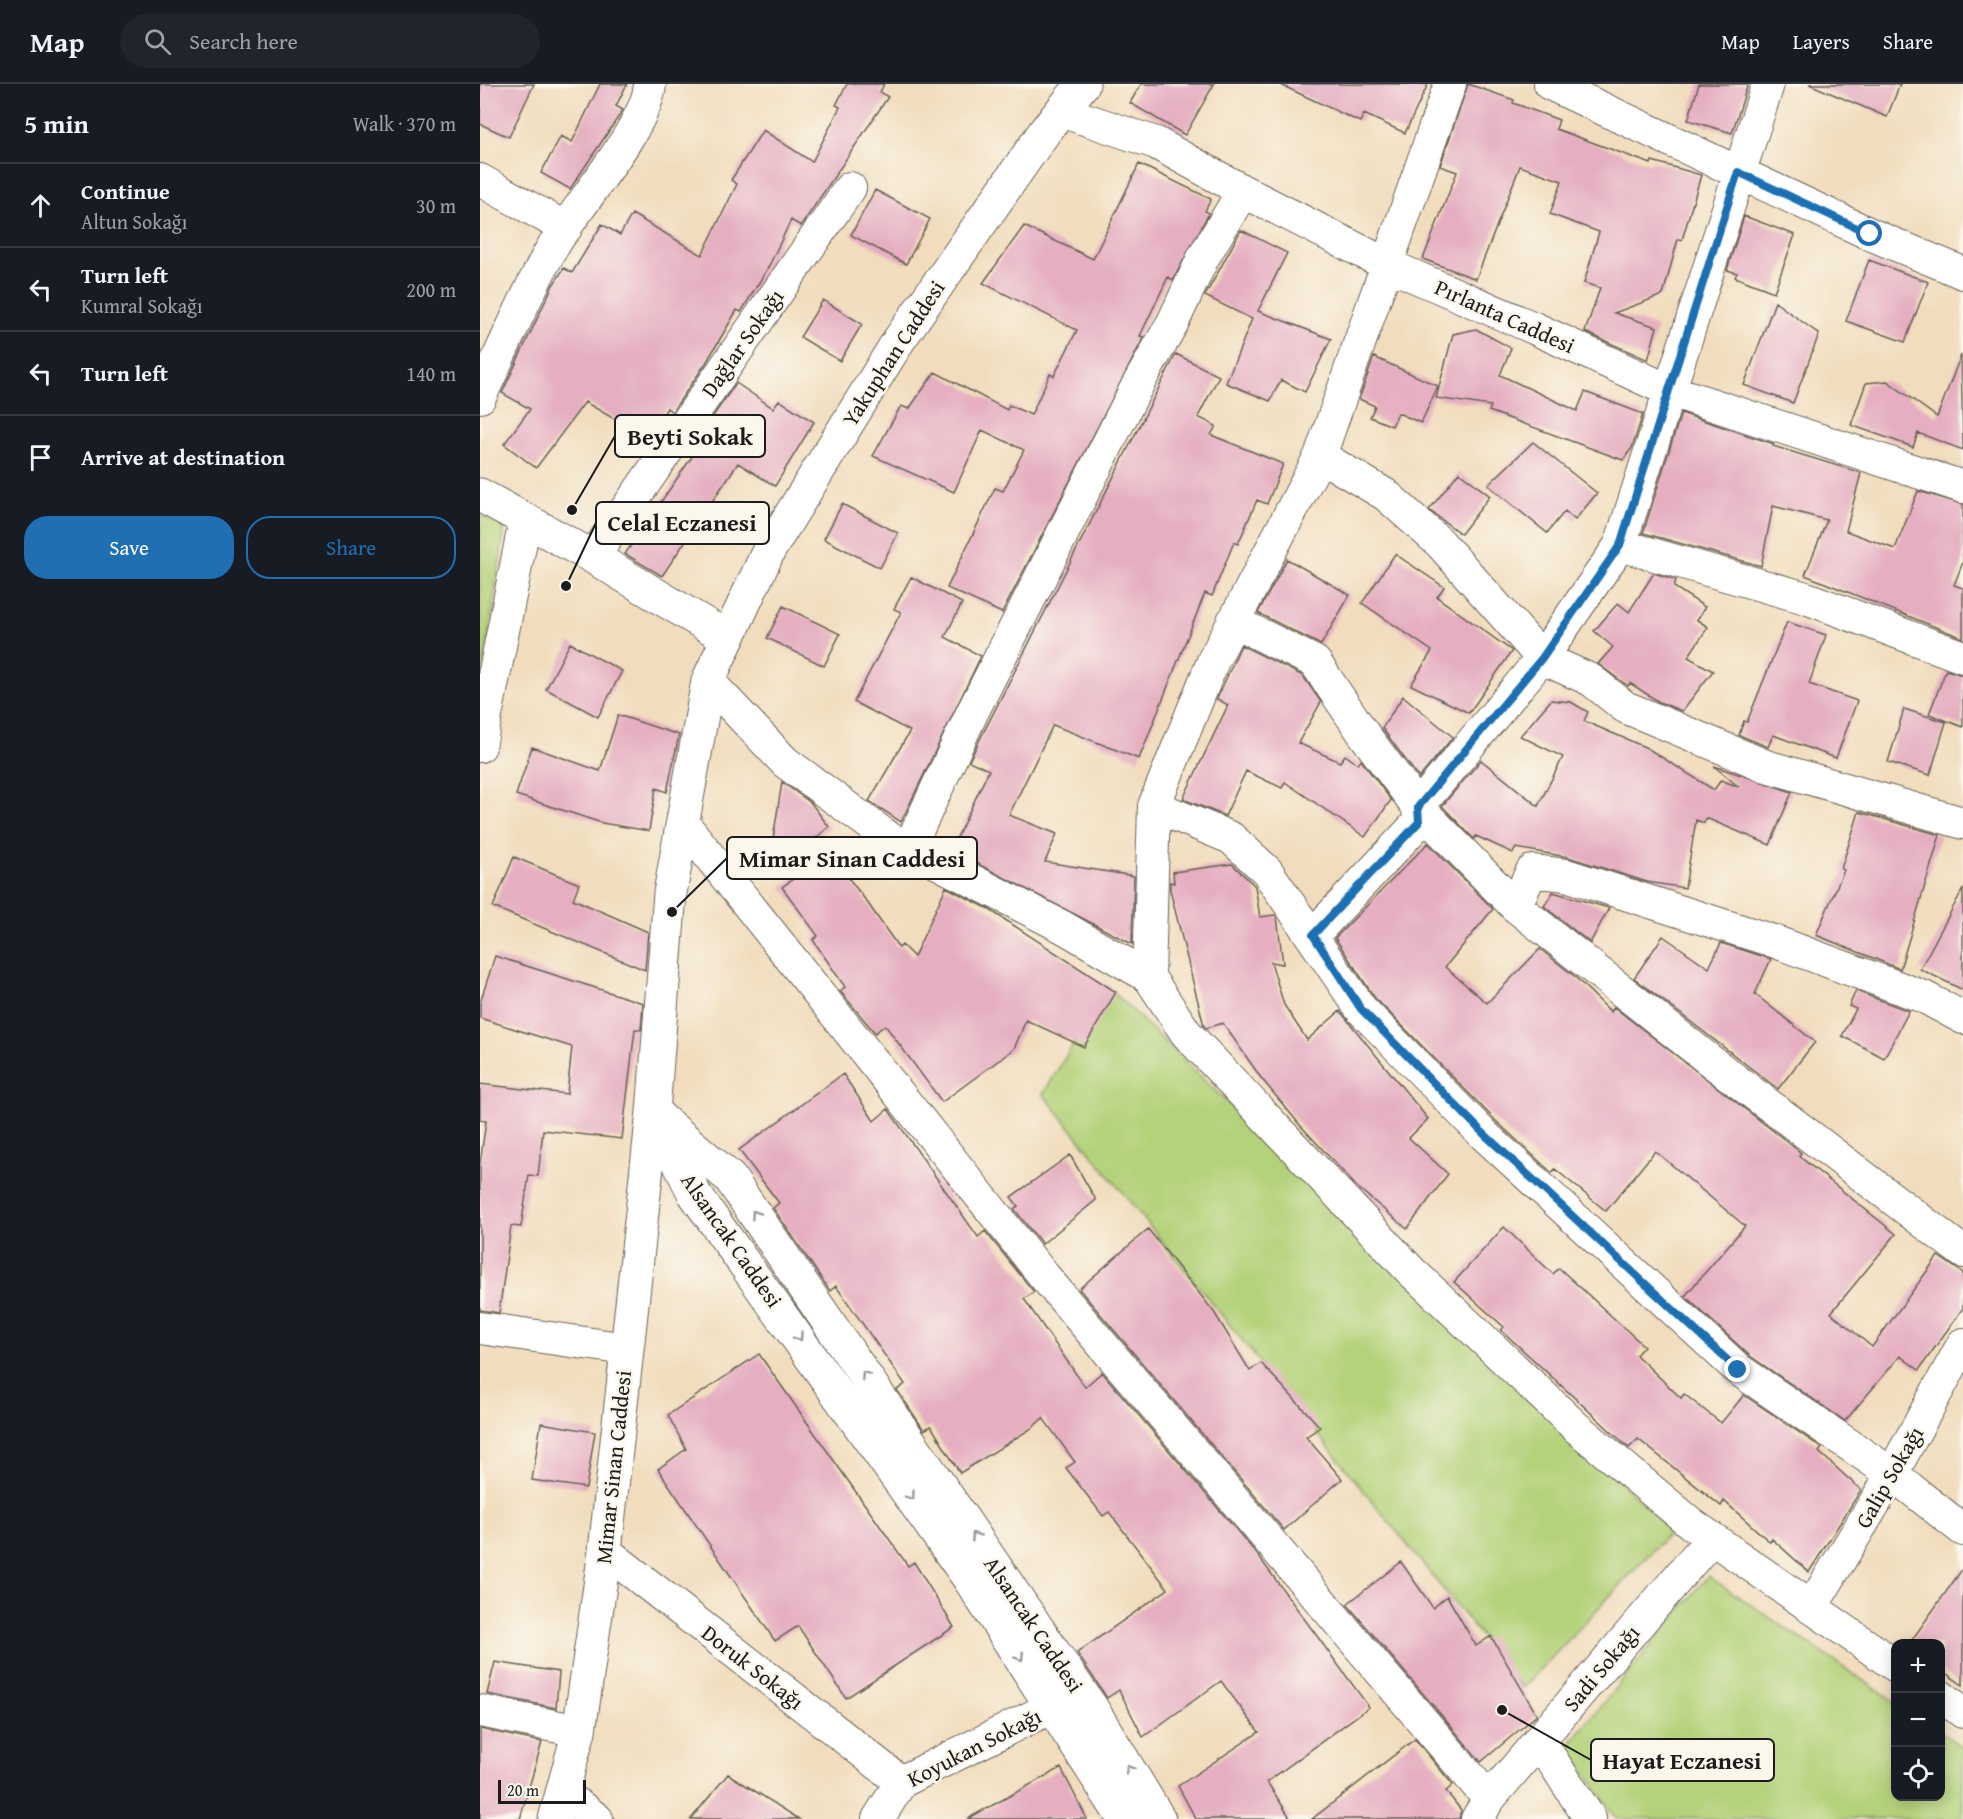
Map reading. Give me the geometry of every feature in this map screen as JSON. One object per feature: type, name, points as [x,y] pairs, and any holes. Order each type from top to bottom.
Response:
[{"type":"street","points":[[480,397],[553,247],[615,156],[650,98],[650,84]]},
{"type":"street","name":"Yakuphan Caddesi","points":[[683,824],[708,681],[769,550],[899,340],[1061,111],[1083,84]]},
{"type":"street","points":[[1149,977],[1154,806],[1213,661],[1320,456],[1450,84]]},
{"type":"street","points":[[1550,84],[1870,234],[1963,273]]},
{"type":"street","points":[[1313,935],[1419,822],[1418,807],[1542,658],[1620,545],[1768,84]]},
{"type":"street","name":"Pırlanta Caddesi","points":[[1061,111],[1156,143],[1243,191],[1388,265],[1534,328],[1668,390],[1963,487]]},
{"type":"street","points":[[480,180],[566,228]]},
{"type":"street","name":"Dağlar Sokağı","points":[[593,557],[850,188]]},
{"type":"street","points":[[909,848],[972,713],[1137,386],[1173,322],[1203,258],[1243,191]]},
{"type":"street","points":[[1320,456],[1386,495],[1440,543],[1542,658],[1591,681],[1625,707],[1766,766],[1963,822]]},
{"type":"street","points":[[480,495],[593,557],[728,638]]},
{"type":"street","points":[[480,746],[525,520]]},
{"type":"street","points":[[1620,545],[1795,595],[1963,657]]},
{"type":"street","points":[[1233,621],[1315,662],[1363,734],[1418,807],[1515,906],[1708,1059],[1963,1252]]},
{"type":"street","points":[[708,681],[785,762],[889,838],[1057,924],[1149,977],[1186,1033],[1410,1270],[1577,1428],[1712,1538],[1891,1663]]},
{"type":"street","points":[[1154,806],[1231,838],[1267,871],[1313,935],[1361,1009],[1482,1132],[1738,1370],[1892,1474],[1963,1530]]},
{"type":"street","points":[[683,824],[1044,1276],[1483,1809]]},
{"type":"street","name":"Mimar Sinan Caddesi","points":[[558,1806],[579,1731],[604,1551],[653,1112],[670,893],[683,824]]},
{"type":"street","points":[[1515,906],[1532,871],[1566,876],[1776,942],[1924,997],[1963,1018]]},
{"type":"street","name":"Alsancak Caddesi","points":[[653,1112],[694,1193],[970,1580],[1124,1819]]},
{"type":"street","name":"Alsancak Caddesi","points":[[653,1112],[730,1178],[1091,1707],[1159,1819]]},
{"type":"street","points":[[480,1328],[627,1349]]},
{"type":"street","name":"Galip Sokağı","points":[[1811,1608],[1892,1474],[1963,1344]]},
{"type":"street","name":"Sadi Sokağı","points":[[1483,1809],[1712,1538]]},
{"type":"street","name":"Doruk Sokağı","points":[[604,1551],[902,1782]]},
{"type":"street","points":[[1945,1699],[1963,1712]]},
{"type":"street","name":"Koyukan Sokağı","points":[[878,1819],[902,1782],[1052,1707]]},
{"type":"street","points":[[480,1711],[579,1731]]},
{"type":"street","points":[[1539,1740],[1590,1819]]},
{"type":"street","points":[[558,1806],[597,1819]]},
{"type":"green space","points":[[480,515],[505,527],[480,692]]},
{"type":"green space","points":[[1108,987],[1671,1531],[1523,1688],[1043,1094]]},
{"type":"green space","points":[[1708,1576],[1891,1699],[1891,1801],[1945,1801],[1945,1735],[1963,1748],[1963,1819],[1616,1819],[1568,1746]]},
{"type":"building","points":[[480,84],[534,84],[509,137],[480,124]]},
{"type":"building","points":[[600,84],[627,84],[616,106],[623,110],[570,189],[541,173],[561,136],[572,142]]},
{"type":"building","points":[[847,84],[884,84],[880,92],[888,97],[801,226],[791,220],[768,268],[741,312],[737,310],[706,363],[672,412],[667,408],[649,439],[585,402],[536,468],[504,444],[530,409],[502,393],[553,285],[564,268],[572,273],[602,224],[620,235],[632,214],[702,255],[737,184],[731,180],[763,130],[812,162],[840,107],[836,105]]},
{"type":"building","points":[[1141,84],[1214,84],[1185,135],[1130,103]]},
{"type":"building","points":[[1279,84],[1428,84],[1405,133],[1364,114],[1360,122]]},
{"type":"building","points":[[1468,84],[1514,100],[1513,103],[1559,120],[1556,129],[1651,164],[1652,161],[1701,175],[1682,240],[1678,239],[1663,295],[1614,313],[1657,327],[1648,360],[1585,332],[1600,288],[1584,283],[1599,232],[1550,214],[1562,181],[1520,166],[1476,279],[1423,259],[1457,172],[1440,166]]},
{"type":"building","points":[[1699,84],[1748,84],[1732,133],[1688,120]]},
{"type":"building","points":[[1809,84],[1900,84],[1887,117]]},
{"type":"building","points":[[1139,164],[1211,199],[1205,211],[1209,213],[1173,280],[1168,277],[1140,336],[1144,337],[1002,613],[947,588],[995,488],[1003,491],[1024,450],[982,430],[954,492],[873,456],[901,406],[909,409],[935,372],[1007,410],[1009,405],[1031,415],[1050,374],[1054,376],[1077,330],[983,283],[1024,226],[1093,259]]},
{"type":"building","points":[[875,190],[930,219],[906,264],[851,235]]},
{"type":"building","points":[[1744,216],[1795,235],[1774,292],[1735,277],[1737,273],[1727,270]]},
{"type":"building","points":[[1241,230],[1287,253],[1258,311],[1331,339],[1305,392],[1281,380],[1270,401],[1226,383],[1252,319],[1205,296]]},
{"type":"building","points":[[1869,260],[1928,282],[1905,342],[1846,321]]},
{"type":"building","points":[[823,300],[862,324],[840,361],[800,337]]},
{"type":"building","points":[[1775,302],[1819,334],[1793,403],[1744,385]]},
{"type":"building","points":[[1476,329],[1511,348],[1500,375],[1577,411],[1585,392],[1643,414],[1632,448],[1623,460],[1489,411],[1491,406],[1436,398],[1453,334]]},
{"type":"building","points":[[1176,354],[1219,376],[1198,417],[1216,426],[1211,435],[1283,464],[1267,504],[1257,500],[1238,544],[1234,542],[1212,596],[1205,593],[1139,759],[1053,725],[1009,815],[1057,834],[1045,862],[1134,876],[1132,944],[951,850],[989,770],[969,761]]},
{"type":"building","points":[[1961,355],[1963,450],[1918,433],[1913,447],[1851,425],[1866,383],[1887,381],[1937,417]]},
{"type":"building","points":[[1374,357],[1438,386],[1421,423],[1398,413],[1392,426],[1370,417],[1375,406],[1359,399]]},
{"type":"building","points":[[736,383],[773,408],[779,400],[814,422],[775,486],[738,463],[662,576],[625,554],[707,435],[702,432]]},
{"type":"building","points":[[1681,413],[1774,444],[1773,446],[1861,473],[1846,531],[1895,549],[1918,491],[1963,504],[1963,562],[1954,585],[1963,588],[1963,638],[1805,575],[1827,520],[1773,506],[1761,566],[1643,533]]},
{"type":"building","points":[[1533,442],[1597,493],[1575,520],[1565,511],[1547,533],[1488,485]]},
{"type":"building","points":[[1459,472],[1490,496],[1461,534],[1429,510]]},
{"type":"building","points":[[842,504],[898,533],[880,568],[824,539]]},
{"type":"building","points":[[1395,554],[1444,587],[1437,597],[1512,651],[1469,713],[1411,685],[1432,651],[1362,603]]},
{"type":"building","points":[[1287,559],[1350,595],[1321,645],[1258,613]]},
{"type":"building","points":[[1654,573],[1676,580],[1674,587],[1705,607],[1697,620],[1708,627],[1688,657],[1713,671],[1682,711],[1659,702],[1630,683],[1628,686],[1598,664],[1613,647],[1594,631],[1618,603],[1629,612]]},
{"type":"building","points":[[911,577],[962,603],[945,637],[981,656],[901,822],[869,801],[910,731],[854,702],[901,612],[894,609]]},
{"type":"building","points":[[783,606],[840,634],[824,666],[767,638]]},
{"type":"building","points":[[1787,622],[1826,635],[1809,684],[1857,701],[1836,758],[1773,735],[1768,747],[1739,735],[1744,721],[1747,722]]},
{"type":"building","points":[[570,643],[622,671],[598,717],[546,689]]},
{"type":"building","points":[[1241,645],[1303,676],[1321,702],[1298,743],[1340,762],[1345,755],[1358,764],[1361,760],[1391,800],[1365,837],[1285,782],[1282,788],[1246,771],[1225,816],[1183,799],[1228,705],[1217,699]]},
{"type":"building","points":[[1946,670],[1963,675],[1963,727],[1929,714]]},
{"type":"building","points":[[1403,696],[1453,737],[1419,778],[1382,728]]},
{"type":"building","points":[[1551,700],[1571,702],[1588,712],[1584,721],[1647,748],[1714,790],[1721,780],[1739,787],[1714,766],[1792,792],[1770,845],[1706,818],[1704,823],[1696,820],[1685,888],[1647,882],[1568,857],[1516,848],[1513,853],[1476,836],[1474,839],[1442,806],[1481,760],[1538,806],[1563,757],[1520,736]]},
{"type":"building","points":[[1904,709],[1946,722],[1930,775],[1888,762]]},
{"type":"building","points":[[618,715],[679,735],[667,792],[656,788],[649,831],[602,823],[516,795],[532,747],[600,771]]},
{"type":"building","points":[[782,782],[811,803],[829,827],[817,837],[899,948],[902,945],[914,957],[946,887],[987,908],[1116,992],[1084,1047],[1026,1020],[1014,1049],[942,1102],[885,1025],[875,1033],[840,991],[845,987],[813,940],[818,936],[782,887],[793,879],[771,852]]},
{"type":"building","points":[[1859,812],[1940,835],[1900,969],[1816,935],[1844,870],[1841,869]]},
{"type":"building","points":[[1428,843],[1493,909],[1445,967],[1487,1003],[1540,949],[1573,975],[1611,1012],[1614,1007],[1785,1140],[1801,1153],[1799,1156],[1896,1234],[1831,1313],[1872,1347],[1938,1256],[1963,1273],[1963,1308],[1919,1370],[1900,1356],[1845,1421],[1750,1356],[1685,1296],[1745,1226],[1655,1151],[1606,1211],[1555,1169],[1552,1173],[1495,1120],[1375,998],[1335,938]]},
{"type":"building","points":[[514,857],[579,884],[573,899],[648,932],[645,970],[493,907]]},
{"type":"building","points":[[1232,864],[1255,886],[1260,917],[1275,915],[1277,917],[1283,964],[1271,962],[1284,1005],[1307,1040],[1340,1011],[1428,1119],[1409,1138],[1448,1174],[1407,1229],[1357,1187],[1300,1125],[1261,1078],[1223,1023],[1206,1028],[1204,1026],[1170,890],[1170,882],[1174,883],[1173,872]]},
{"type":"building","points":[[1963,889],[1963,990],[1920,969]]},
{"type":"building","points":[[1553,892],[1609,908],[1590,943],[1544,906]]},
{"type":"building","points":[[1663,936],[1709,968],[1721,943],[1771,959],[1755,994],[1815,1042],[1778,1089],[1634,978]]},
{"type":"building","points":[[495,956],[643,1003],[641,1030],[635,1029],[622,1139],[543,1130],[538,1176],[529,1175],[521,1227],[511,1226],[499,1313],[480,1310],[480,1164],[486,1121],[480,1120],[480,1084],[567,1094],[572,1047],[480,1018],[480,1003]]},
{"type":"building","points":[[1856,991],[1909,1011],[1884,1058],[1842,1036],[1856,1009],[1849,1006]]},
{"type":"building","points":[[843,1074],[874,1121],[888,1109],[978,1237],[985,1231],[1034,1292],[1024,1299],[1085,1387],[1102,1372],[1256,1553],[1369,1707],[1267,1782],[1291,1819],[1196,1819],[1178,1786],[1259,1732],[1221,1681],[1143,1737],[1119,1690],[1107,1698],[1077,1653],[1168,1589],[1109,1512],[1103,1516],[1066,1468],[1075,1462],[1043,1418],[1032,1428],[960,1473],[931,1426],[924,1430],[897,1390],[905,1384],[836,1286],[830,1291],[773,1208],[779,1203],[739,1150]]},
{"type":"building","points":[[1070,1155],[1096,1200],[1042,1244],[1014,1209],[1018,1206],[1011,1197]]},
{"type":"building","points":[[1504,1227],[1553,1274],[1559,1268],[1644,1346],[1636,1355],[1681,1398],[1684,1394],[1721,1423],[1744,1395],[1822,1448],[1819,1452],[1861,1490],[1809,1572],[1772,1539],[1770,1542],[1724,1501],[1721,1506],[1638,1439],[1629,1448],[1501,1330],[1504,1327],[1454,1282]]},
{"type":"building","points":[[1148,1229],[1214,1312],[1250,1371],[1261,1363],[1320,1427],[1306,1437],[1342,1479],[1284,1530],[1079,1289]]},
{"type":"building","points":[[759,1354],[908,1566],[914,1562],[954,1627],[846,1698],[798,1626],[775,1641],[658,1469],[686,1449],[668,1415]]},
{"type":"building","points":[[541,1423],[595,1432],[586,1488],[532,1480]]},
{"type":"building","points":[[1401,1562],[1433,1608],[1447,1596],[1476,1646],[1491,1636],[1537,1715],[1481,1762],[1347,1604]]},
{"type":"building","points":[[1963,1568],[1963,1685],[1945,1673],[1945,1639],[1913,1639]]},
{"type":"building","points":[[495,1662],[559,1672],[556,1708],[487,1694]]},
{"type":"building","points":[[480,1729],[542,1742],[520,1819],[480,1819]]},
{"type":"building","points":[[1415,1739],[1453,1785],[1446,1791],[1461,1810],[1459,1819],[1312,1819]]},
{"type":"building","points":[[1061,1768],[1087,1819],[967,1819]]},
{"type":"building","points":[[728,1774],[799,1819],[691,1819]]},
{"type":"place","name":"Beyti Sokak","points":[[572,510]]},
{"type":"place","name":"Celal Eczanesi","points":[[566,586]]},
{"type":"place","name":"Mimar Sinan Caddesi","points":[[672,912]]},
{"type":"place","name":"Hayat Eczanesi","points":[[1502,1710]]},
{"type":"route","points":[[1738,1370],[1482,1132],[1361,1009],[1313,935],[1419,822],[1418,807],[1542,658],[1620,545],[1738,172],[1870,234]]}]
